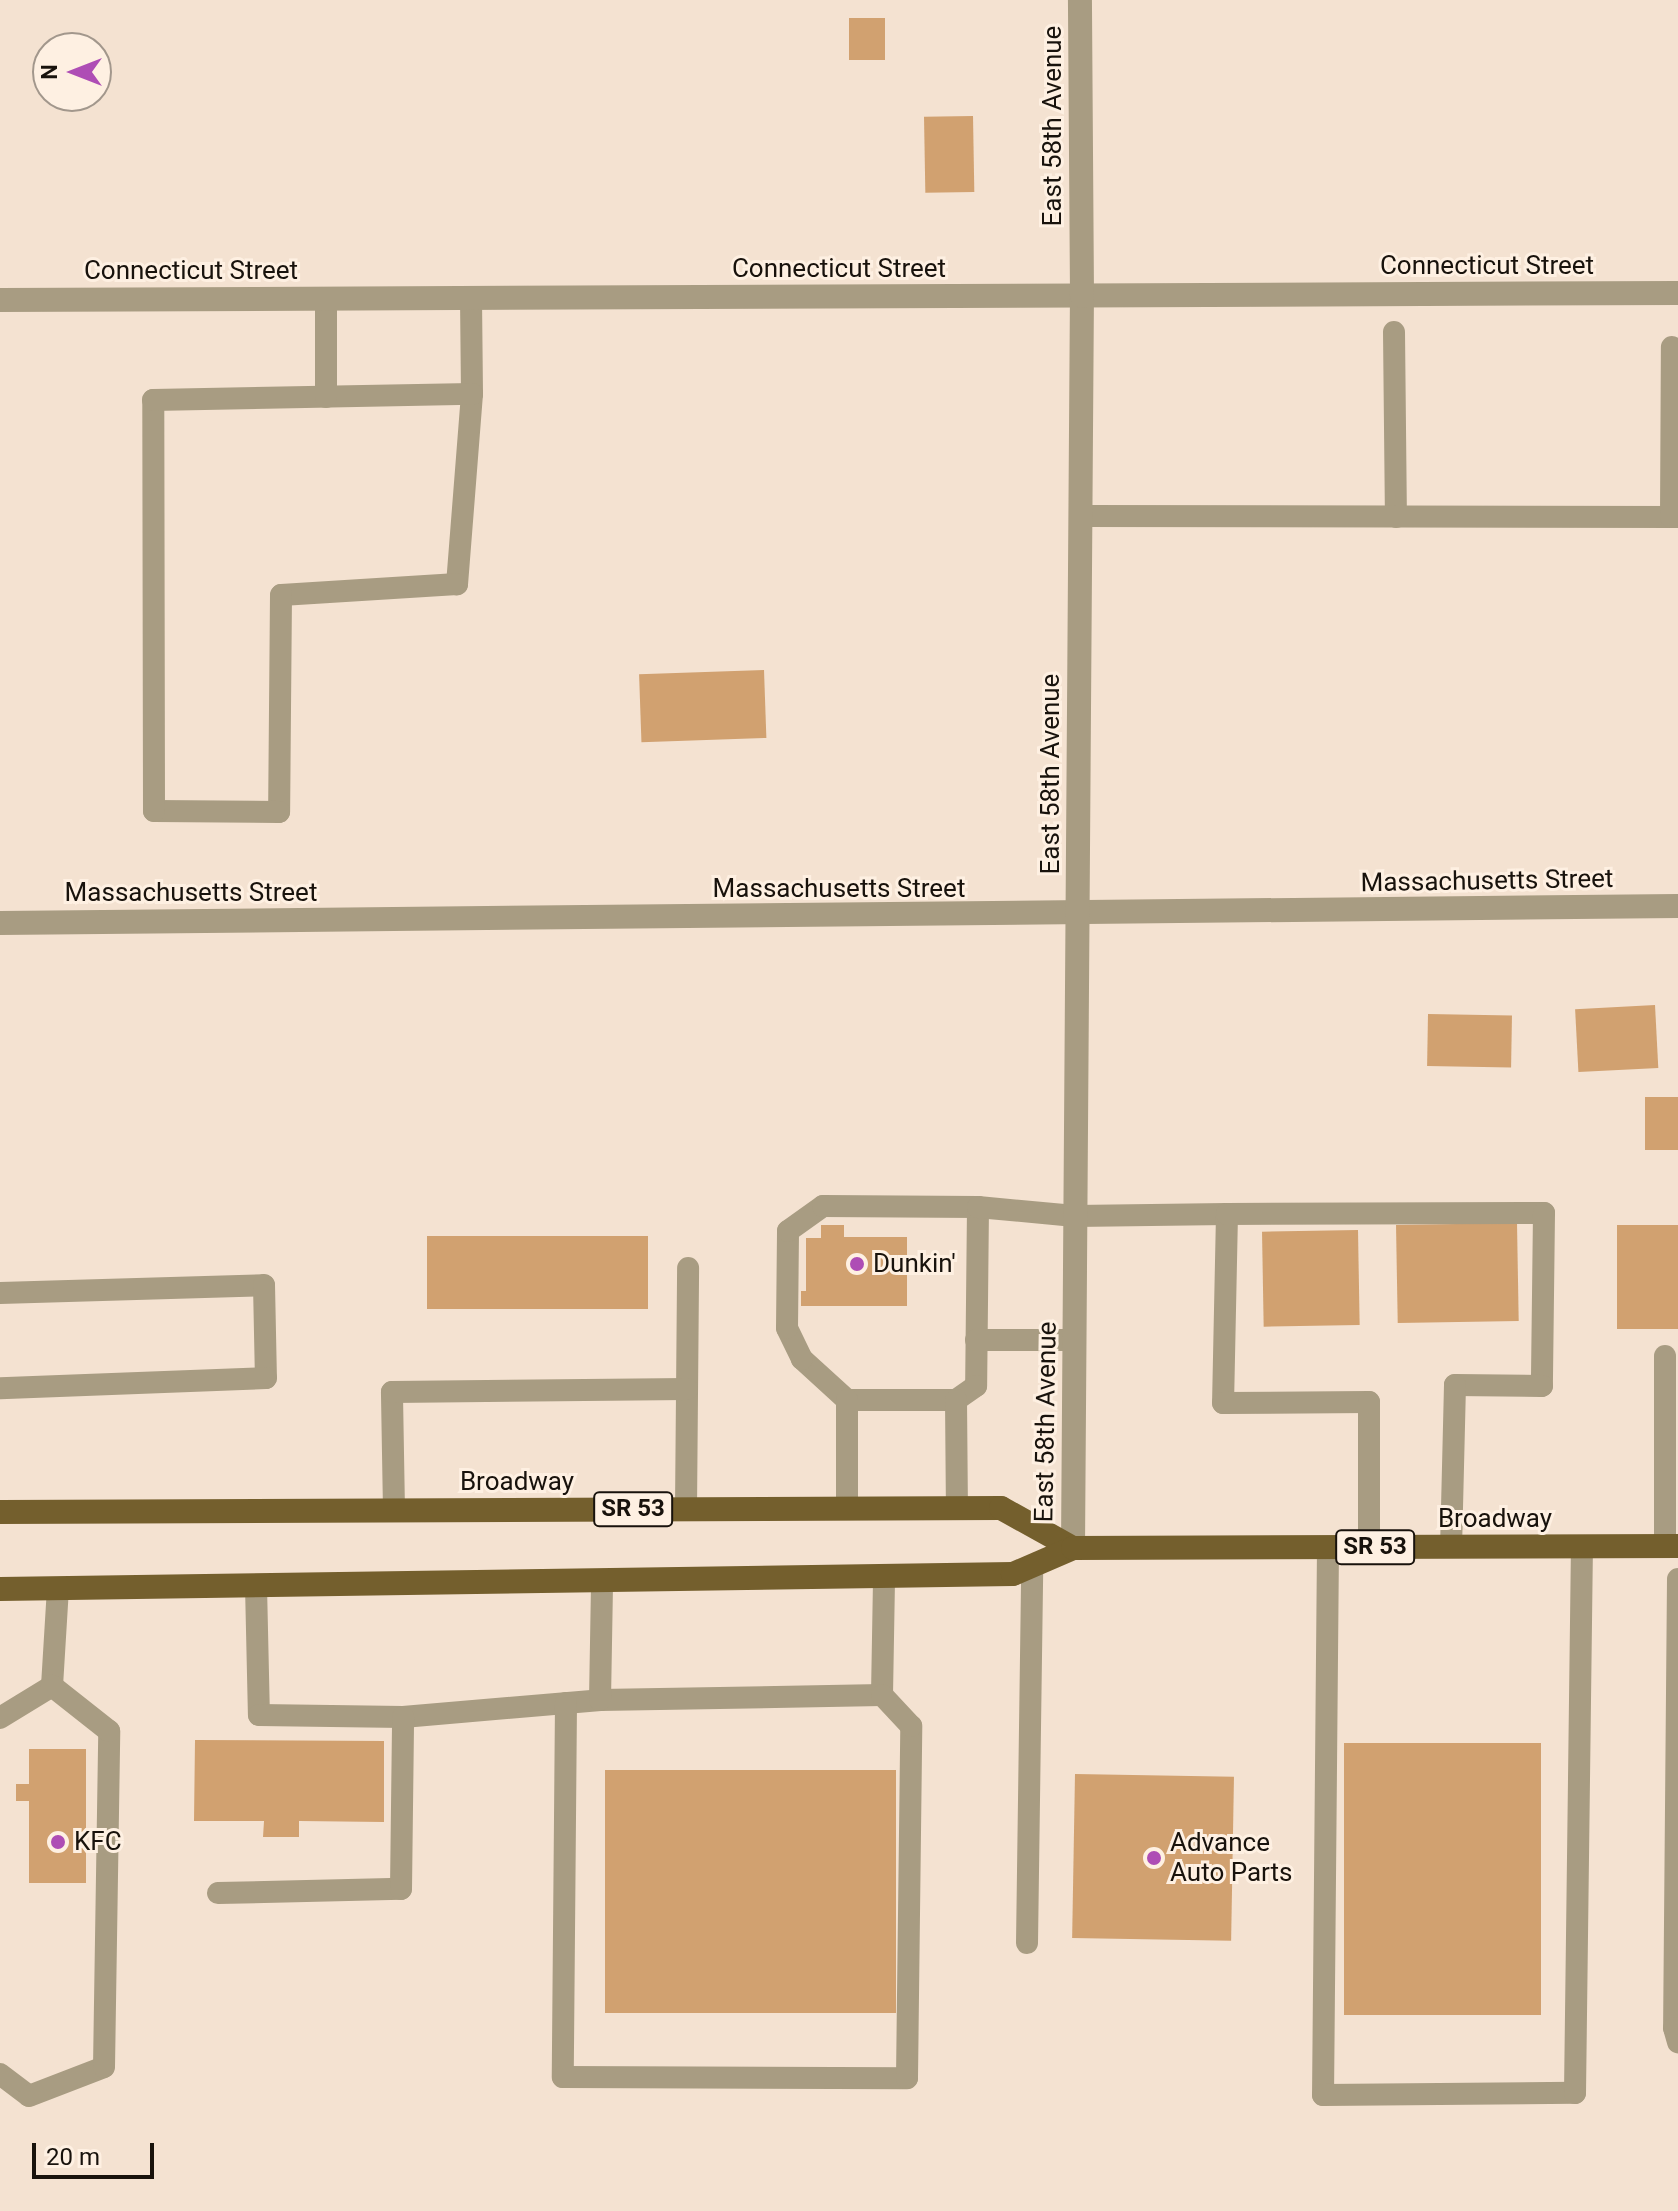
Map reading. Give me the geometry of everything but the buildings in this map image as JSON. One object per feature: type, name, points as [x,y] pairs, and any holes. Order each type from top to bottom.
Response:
[{"type":"main road","name":"Broadway","points":[[0,1512],[1001,1508],[1073,1548]]},
{"type":"main road","name":"Broadway","points":[[0,1589],[1013,1574],[1073,1548],[1671,1546]]},
{"type":"street","name":"East 58th Avenue","points":[[1073,1548],[1082,296],[1080,0]]},
{"type":"street","name":"Connecticut Street","points":[[0,300],[1678,293]]},
{"type":"street","name":"Massachusetts Street","points":[[0,923],[1078,915],[1678,906]]},
{"type":"lane","points":[[471,298],[472,394],[457,584],[281,595],[279,812],[154,811],[153,400],[472,394]]},
{"type":"lane","points":[[326,299],[326,397]]},
{"type":"lane","points":[[1394,332],[1396,517]]},
{"type":"lane","points":[[1081,516],[1675,517],[1672,347]]},
{"type":"lane","points":[[978,1207],[976,1386],[956,1400],[847,1400],[802,1359],[787,1328],[788,1231],[823,1206],[978,1207],[1075,1216],[1544,1213],[1542,1386],[1455,1385],[1451,1547]]},
{"type":"lane","points":[[1227,1214],[1223,1403],[1369,1402],[1369,1547]]},
{"type":"lane","points":[[686,1509],[688,1268]]},
{"type":"lane","points":[[0,1293],[264,1285],[266,1378],[0,1388]]},
{"type":"lane","points":[[976,1340],[1075,1340]]},
{"type":"lane","points":[[1665,1356],[1671,1546]]},
{"type":"lane","points":[[394,1510],[392,1392],[687,1389]]},
{"type":"lane","points":[[847,1400],[847,1509]]},
{"type":"lane","points":[[956,1400],[957,1509]]},
{"type":"lane","points":[[1328,1547],[1323,2095],[1575,2093],[1582,1547]]},
{"type":"lane","points":[[1027,1943],[1032,1566]]},
{"type":"lane","points":[[566,1703],[563,2077],[907,2078],[911,1726],[882,1695],[884,1578]]},
{"type":"lane","points":[[1678,1579],[1674,2028],[1678,2042]]},
{"type":"lane","points":[[600,1700],[602,1581]]},
{"type":"lane","points":[[256,1586],[259,1715],[403,1717],[600,1700],[882,1695]]},
{"type":"lane","points":[[52,1686],[58,1589]]},
{"type":"lane","points":[[0,1718],[52,1686]]},
{"type":"lane","points":[[0,2074],[29,2096],[104,2067],[109,1731],[52,1686]]},
{"type":"lane","points":[[218,1893],[401,1889],[403,1717]]},
{"type":"place","name":"Dunkin'","points":[[857,1264]]},
{"type":"place","name":"KFC","points":[[58,1842]]},
{"type":"place","name":"Advance Auto Parts","points":[[1154,1858]]}]
